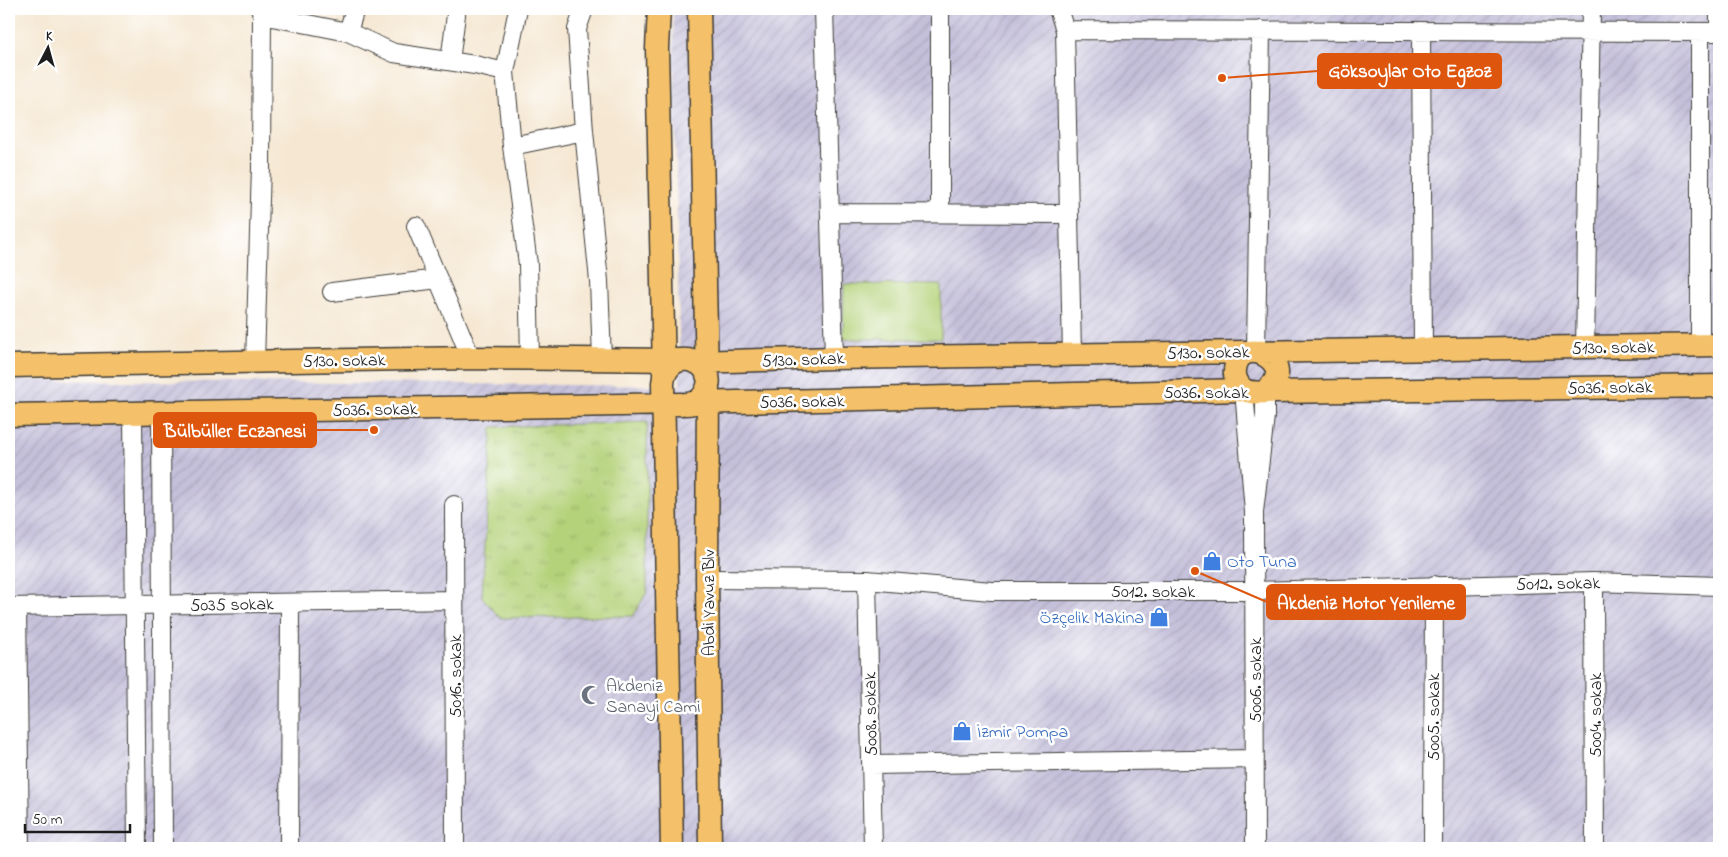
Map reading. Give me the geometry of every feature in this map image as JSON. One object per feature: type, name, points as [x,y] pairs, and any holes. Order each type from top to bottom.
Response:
[{"type":"main road","points":[[659,9],[657,48],[686,382]]},
{"type":"main road","points":[[672,848],[699,9]]},
{"type":"main road","name":"5130. sokak","points":[[9,366],[471,358],[602,359],[686,382],[834,358],[1710,345]]},
{"type":"main road","points":[[1251,352],[1267,355],[1276,368],[1273,384],[1255,390],[1237,382],[1235,371],[1242,357],[1251,352]]},
{"type":"main road","name":"5036. sokak","points":[[9,415],[161,414],[686,382],[1255,390],[1274,392],[1719,386]]},
{"type":"main road","name":"Abdi Yavuz Blv","points":[[686,382],[707,579],[710,848]]},
{"type":"street","points":[[348,32],[355,9]]},
{"type":"street","points":[[450,61],[456,15],[455,9]]},
{"type":"street","points":[[518,9],[505,72],[512,146],[528,264],[530,358]]},
{"type":"street","points":[[584,9],[577,29],[584,131],[599,281],[602,359]]},
{"type":"street","points":[[824,9],[834,358]]},
{"type":"street","points":[[940,9],[940,213]]},
{"type":"street","points":[[1058,9],[1065,30],[1072,354]]},
{"type":"street","points":[[1585,348],[1591,9]]},
{"type":"street","points":[[1065,30],[1700,32],[1719,31],[1719,9]]},
{"type":"street","points":[[254,362],[261,167],[261,12],[348,32],[394,53],[450,61],[505,72]]},
{"type":"street","points":[[1256,352],[1261,30]]},
{"type":"street","points":[[1421,31],[1423,349]]},
{"type":"street","points":[[1700,32],[1710,345]]},
{"type":"street","points":[[512,146],[584,131]]},
{"type":"street","points":[[831,213],[1068,214]]},
{"type":"street","points":[[416,226],[471,358]]},
{"type":"street","points":[[332,292],[438,280]]},
{"type":"street","name":"5006. sokak","points":[[1255,390],[1255,848]]},
{"type":"street","points":[[133,414],[137,848]]},
{"type":"street","points":[[161,414],[163,848]]},
{"type":"street","name":"5016. sokak","points":[[454,504],[455,848]]},
{"type":"street","name":"5012. sokak","points":[[707,579],[867,580],[991,590],[1254,590],[1594,582],[1719,586]]},
{"type":"street","name":"5008. sokak","points":[[867,580],[872,848]]},
{"type":"street","name":"5004. sokak","points":[[1594,582],[1595,848]]},
{"type":"street","name":"5005. sokak","points":[[1433,848],[1434,585]]},
{"type":"street","name":"5035 sokak","points":[[13,607],[454,600]]},
{"type":"street","points":[[289,848],[290,603]]},
{"type":"street","points":[[13,607],[20,848]]},
{"type":"street","points":[[871,765],[1255,760]]},
{"type":"shaded area","points":[[673,9],[1719,9],[1719,848],[9,848],[9,380],[680,386]]},
{"type":"green space","points":[[844,284],[941,285],[941,339],[843,339]]},
{"type":"green space","points":[[647,422],[647,592],[633,616],[500,618],[482,597],[492,427]]},
{"type":"place","name":"Göksoylar Oto Egzoz","points":[[1222,78]]},
{"type":"place","name":"Bülbüller Eczanesi","points":[[374,430]]},
{"type":"place","name":"Oto Tuna","points":[[1212,561]]},
{"type":"place","name":"Akdeniz Motor Yenileme","points":[[1195,571]]},
{"type":"place","name":"Özçelik Makina","points":[[1159,617]]},
{"type":"place","name":"Akdeniz Sanayi Cami","points":[[591,695]]},
{"type":"place","name":"İzmir Pompa","points":[[962,731]]}]
